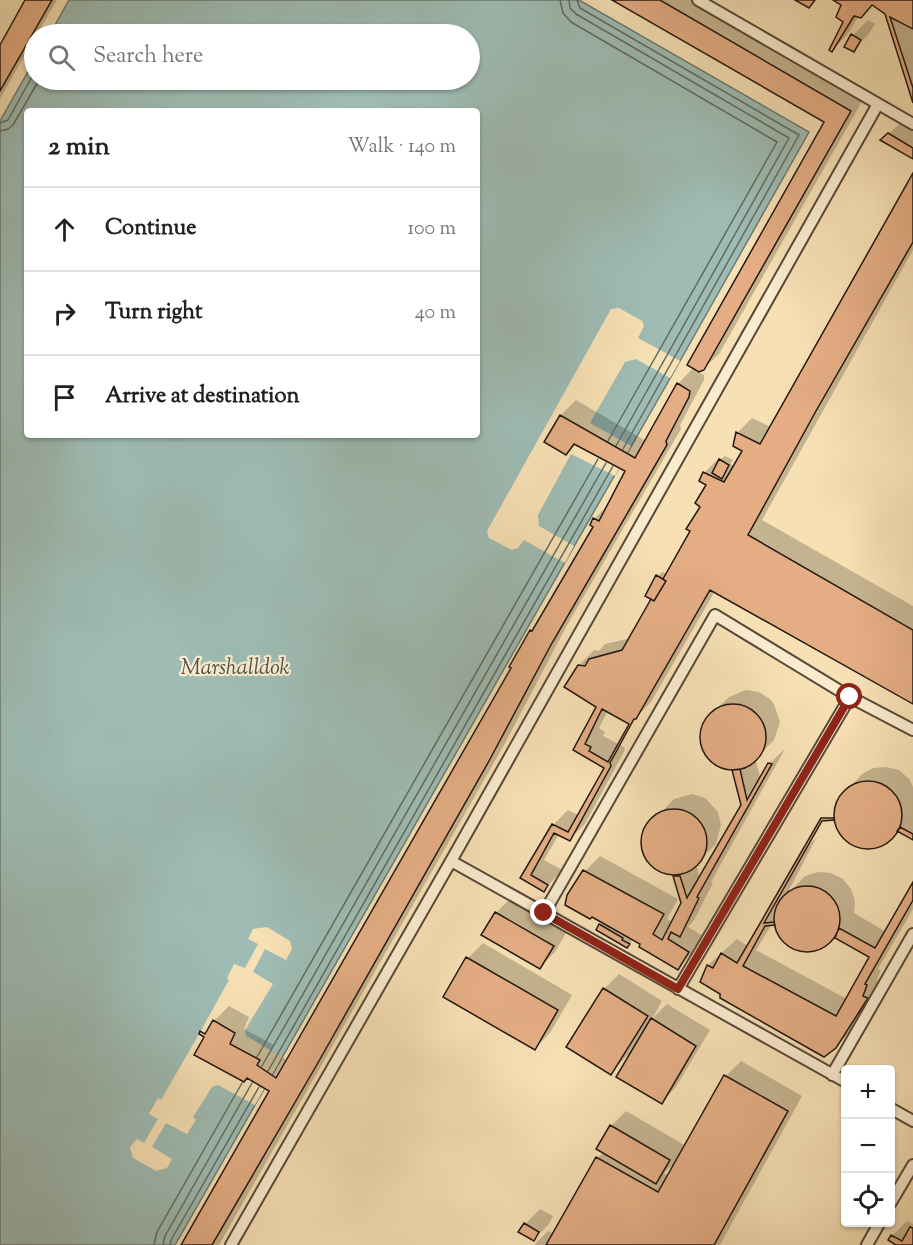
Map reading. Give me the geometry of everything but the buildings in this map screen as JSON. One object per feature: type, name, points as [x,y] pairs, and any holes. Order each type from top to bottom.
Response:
[{"type":"lane","points":[[698,0],[913,124]]},
{"type":"lane","points":[[231,1245],[451,861],[878,104]]},
{"type":"lane","points":[[544,913],[715,615],[850,697],[913,730]]},
{"type":"lane","points":[[678,989],[850,697]]},
{"type":"lane","points":[[451,861],[841,1080]]},
{"type":"lane","points":[[832,1075],[913,934]]},
{"type":"lane","points":[[895,1110],[913,1121]]},
{"type":"lane","points":[[895,1197],[913,1165]]},
{"type":"lane","points":[[867,1245],[877,1227]]},
{"type":"water","name":"Marshalldok","points":[[69,0],[579,0],[809,132],[175,1245],[0,1245],[0,121],[24,79],[24,90],[480,90],[480,24],[56,24]]},
{"type":"pier","points":[[619,308],[642,321],[644,326],[638,338],[680,361],[670,378],[636,359],[625,362],[590,423],[631,446],[615,476],[571,454],[538,515],[539,526],[574,546],[565,563],[524,540],[518,548],[512,550],[489,538],[487,531],[611,309]]},
{"type":"pier","points":[[267,927],[290,941],[292,949],[286,960],[265,949],[253,972],[273,984],[245,1030],[246,1036],[282,1057],[255,1105],[218,1085],[212,1087],[193,1117],[196,1120],[187,1134],[166,1123],[152,1147],[172,1159],[167,1168],[156,1171],[133,1158],[130,1147],[137,1139],[144,1143],[158,1119],[149,1114],[158,1098],[161,1100],[199,1034],[229,980],[227,978],[234,964],[245,968],[258,944],[248,939],[253,929]]},
{"type":"route","points":[[544,913],[678,989],[850,697]]}]
